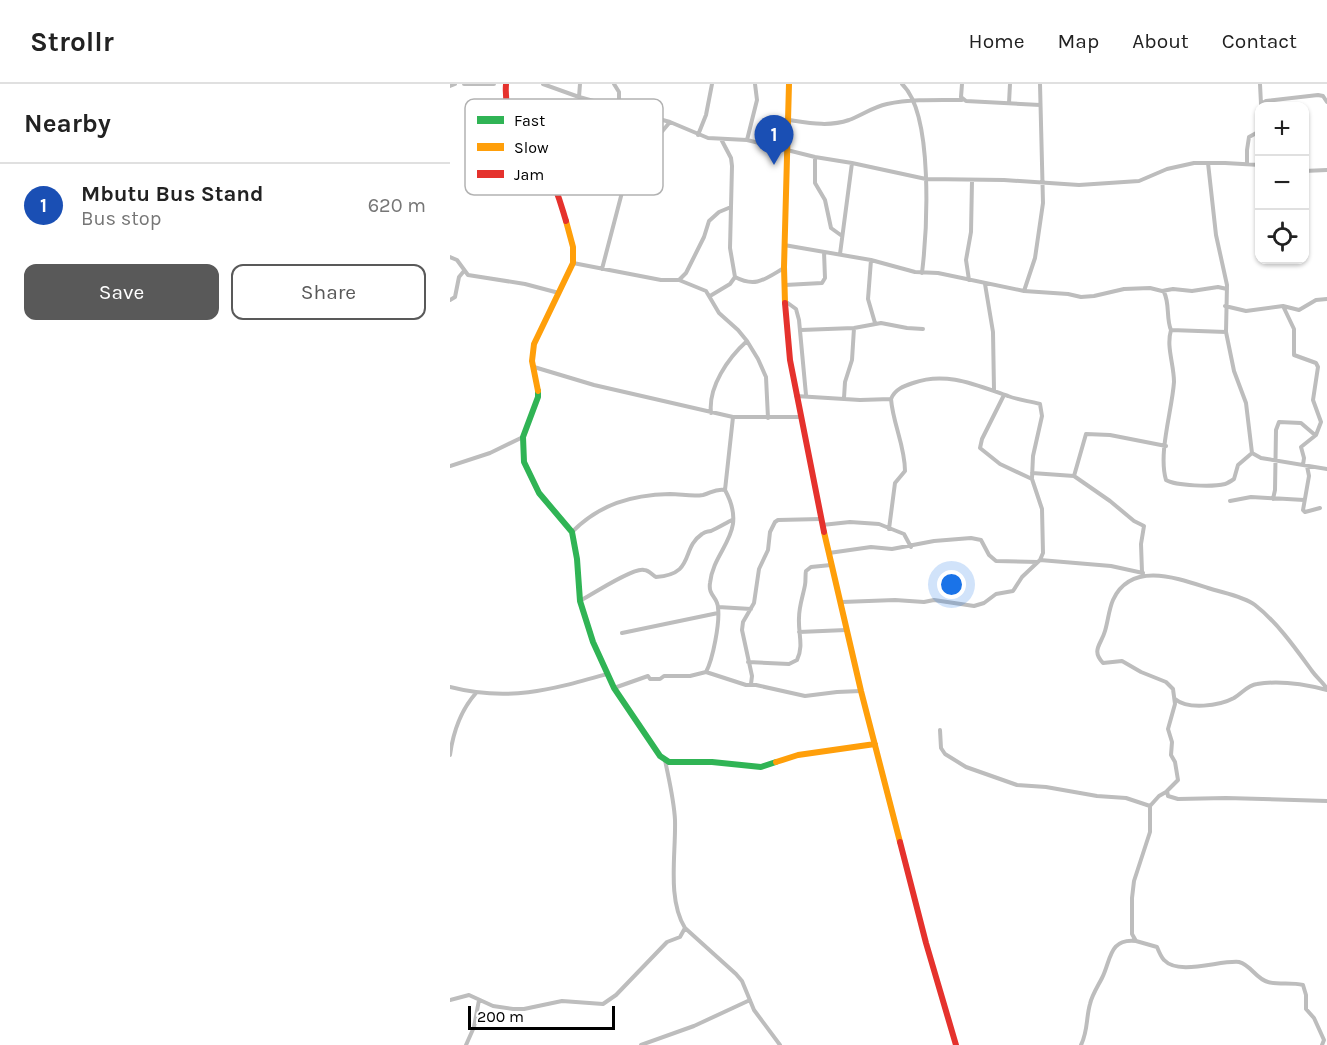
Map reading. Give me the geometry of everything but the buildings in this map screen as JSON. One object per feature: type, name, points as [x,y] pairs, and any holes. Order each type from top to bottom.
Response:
[{"type":"street","points":[[450,86],[455,84]]},
{"type":"street","points":[[464,84],[494,84]]},
{"type":"street","points":[[505,99],[506,84]]},
{"type":"street","points":[[543,84],[587,99]]},
{"type":"street","points":[[579,97],[580,84]]},
{"type":"street","points":[[614,84],[619,92],[619,99]]},
{"type":"street","points":[[698,135],[706,115],[712,84]]},
{"type":"street","points":[[747,140],[757,99],[755,84]]},
{"type":"street","points":[[789,84],[789,150],[784,267],[786,328],[796,396],[821,522],[842,602],[861,691],[926,943],[956,1045]]},
{"type":"street","points":[[902,84],[914,101],[922,136],[927,217],[922,273]]},
{"type":"street","points":[[962,84],[962,100]]},
{"type":"street","points":[[1009,103],[1010,84]]},
{"type":"street","points":[[1024,291],[1035,258],[1043,211],[1040,84]]},
{"type":"street","points":[[1260,84],[1261,102]]},
{"type":"street","points":[[1264,102],[1318,95],[1327,101]]},
{"type":"street","points":[[789,120],[822,124],[839,123],[884,104],[914,101],[962,100],[1040,105]]},
{"type":"street","points":[[663,120],[698,135],[721,140],[747,140],[815,157],[926,179],[1004,180],[1079,186],[1131,182],[1167,169],[1208,162],[1255,164]]},
{"type":"street","points":[[663,130],[670,122]]},
{"type":"street","points":[[1247,163],[1249,137],[1255,134]]},
{"type":"street","points":[[710,296],[730,284],[735,277],[730,248],[731,163],[721,140]]},
{"type":"street","points":[[815,157],[814,183],[827,207],[831,228],[842,236]]},
{"type":"street","points":[[1208,162],[1216,235],[1227,289],[1226,332],[1234,370],[1246,403],[1252,453]]},
{"type":"street","points":[[840,254],[852,163]]},
{"type":"street","points":[[1309,171],[1327,170]]},
{"type":"street","points":[[969,280],[966,260],[971,232],[972,181]]},
{"type":"street","points":[[558,195],[573,248],[573,263],[534,344],[533,367],[538,397],[524,437],[523,456],[529,476],[546,502],[572,532],[577,559],[580,601],[593,642],[607,674],[614,688],[664,760],[675,817],[676,910],[685,928],[742,981],[754,1010],[780,1045]]},
{"type":"street","points":[[602,270],[621,195]]},
{"type":"street","points":[[679,280],[686,273],[704,237],[709,221],[719,212],[730,207]]},
{"type":"street","points":[[784,245],[1024,291],[1086,297],[1124,289],[1150,288],[1162,291],[1173,289],[1192,291],[1218,287],[1227,289]]},
{"type":"street","points":[[785,285],[822,283],[825,278],[824,252]]},
{"type":"street","points":[[450,257],[457,260],[464,271],[473,276],[525,284],[560,294]]},
{"type":"street","points":[[871,260],[868,299],[874,323]]},
{"type":"street","points":[[573,263],[661,280],[679,280],[706,291],[719,313],[738,330],[758,360],[766,377],[768,418]]},
{"type":"street","points":[[735,277],[754,283],[784,267]]},
{"type":"street","points":[[450,300],[455,297],[459,277],[464,271]]},
{"type":"street","points":[[985,284],[993,332],[994,390]]},
{"type":"street","points":[[1162,291],[1167,298],[1174,380],[1166,446],[1164,472],[1166,480],[1171,483],[1225,484],[1234,479],[1238,465],[1252,453]]},
{"type":"street","points":[[1225,306],[1246,311],[1283,306],[1299,310],[1316,300],[1327,299]]},
{"type":"street","points":[[785,301],[796,309],[801,330],[806,396]]},
{"type":"street","points":[[1283,306],[1294,329],[1294,355],[1316,363],[1318,367],[1313,400],[1321,422],[1316,435],[1301,447],[1309,476],[1304,512],[1320,508]]},
{"type":"street","points":[[801,330],[854,328],[874,323],[923,329]]},
{"type":"street","points":[[844,398],[845,382],[852,360],[854,328]]},
{"type":"street","points":[[1171,330],[1226,332]]},
{"type":"street","points":[[711,413],[711,401],[716,386],[738,349],[747,342]]},
{"type":"street","points":[[533,367],[594,385],[711,413],[733,417],[800,417]]},
{"type":"street","points":[[842,602],[934,600],[969,606],[978,605],[996,594],[1013,591],[1039,561],[1043,553],[1043,515],[1032,476],[1033,456],[1042,416],[1041,406],[994,390],[946,378],[929,378],[900,388],[891,399],[893,416],[903,445],[905,471],[895,483],[889,529]]},
{"type":"street","points":[[1004,395],[985,432],[980,448],[1000,464],[1032,476],[1074,476],[1144,526],[1141,544],[1142,572]]},
{"type":"street","points":[[796,396],[891,399]]},
{"type":"street","points":[[706,672],[713,656],[718,610],[710,594],[710,582],[726,546],[733,519],[732,507],[725,490],[733,417]]},
{"type":"street","points":[[1273,499],[1277,459],[1276,430],[1279,422],[1301,423],[1316,435]]},
{"type":"street","points":[[1074,476],[1086,434],[1110,435],[1166,446]]},
{"type":"street","points":[[450,466],[490,453],[524,437]]},
{"type":"street","points":[[1252,453],[1261,458],[1327,469]]},
{"type":"street","points":[[572,532],[594,513],[622,500],[668,494],[703,495],[717,489],[725,490]]},
{"type":"street","points":[[1230,501],[1251,497],[1305,500]]},
{"type":"street","points":[[580,601],[642,569],[656,577],[678,571],[684,567],[692,546],[703,533],[733,519]]},
{"type":"street","points":[[752,684],[742,626],[751,609],[757,590],[759,569],[768,550],[768,539],[775,522],[787,519],[879,524],[904,534],[911,547]]},
{"type":"street","points":[[829,553],[871,547],[892,549],[911,547],[934,541],[978,539],[984,544],[988,555],[996,561],[1039,561],[1111,566],[1182,579],[1253,604],[1276,627],[1327,689]]},
{"type":"street","points":[[748,662],[794,663],[798,660],[801,650],[800,600],[806,571],[811,567],[832,565]]},
{"type":"street","points":[[1136,941],[1132,928],[1132,898],[1134,881],[1150,832],[1150,806],[1178,780],[1175,762],[1171,755],[1172,742],[1168,726],[1175,699],[1170,684],[1122,661],[1103,663],[1096,654],[1096,650],[1102,639],[1113,600],[1119,591],[1137,578],[1149,574]]},
{"type":"street","points":[[622,633],[718,610],[751,609]]},
{"type":"street","points":[[799,632],[847,630]]},
{"type":"street","points":[[614,688],[648,676],[651,679],[660,679],[664,676],[690,676],[706,672],[746,685],[752,684],[806,696],[861,691]]},
{"type":"street","points":[[450,687],[476,693],[522,694],[540,692],[607,674]]},
{"type":"street","points":[[1175,699],[1186,705],[1221,702],[1235,697],[1252,685],[1268,683],[1298,684],[1327,689]]},
{"type":"street","points":[[450,755],[461,716],[476,693]]},
{"type":"street","points":[[940,730],[941,748],[945,754],[966,767],[1017,785],[1126,798],[1150,806]]},
{"type":"street","points":[[664,760],[761,767],[798,754],[875,744]]},
{"type":"street","points":[[1167,792],[1168,796],[1178,799],[1327,801]]},
{"type":"street","points":[[450,1000],[469,995],[493,1006],[513,1009],[562,1001],[603,1004],[616,995],[667,942],[680,937],[685,928]]},
{"type":"street","points":[[1081,1045],[1086,1036],[1090,1002],[1108,961],[1119,943],[1126,940],[1157,947],[1165,962],[1174,965],[1188,967],[1239,962],[1268,982],[1303,985],[1306,1009],[1314,1018],[1324,1040],[1322,1045]]},
{"type":"street","points":[[466,1045],[474,1028],[479,1000]]},
{"type":"street","points":[[641,1045],[694,1026],[750,1000]]},
{"type":"traffic: fast","points":[[538,391],[538,397],[523,437],[524,462],[539,493],[572,532],[577,559],[580,601],[593,642],[614,688],[660,756],[669,762],[712,762],[761,767],[776,762]]},
{"type":"traffic: slow","points":[[785,303],[789,84]]},
{"type":"traffic: slow","points":[[538,391],[532,361],[534,344],[573,263],[573,247],[566,221]]},
{"type":"traffic: slow","points":[[824,532],[861,691],[900,842]]},
{"type":"traffic: slow","points":[[776,762],[798,755],[875,744]]},
{"type":"traffic: jam","points":[[506,84],[506,99]]},
{"type":"traffic: jam","points":[[557,195],[566,221]]},
{"type":"traffic: jam","points":[[785,303],[790,360],[824,532]]},
{"type":"traffic: jam","points":[[900,842],[956,1045]]},
{"type":"place","name":"Mbutu Bus Stand","points":[[774,165]]}]
